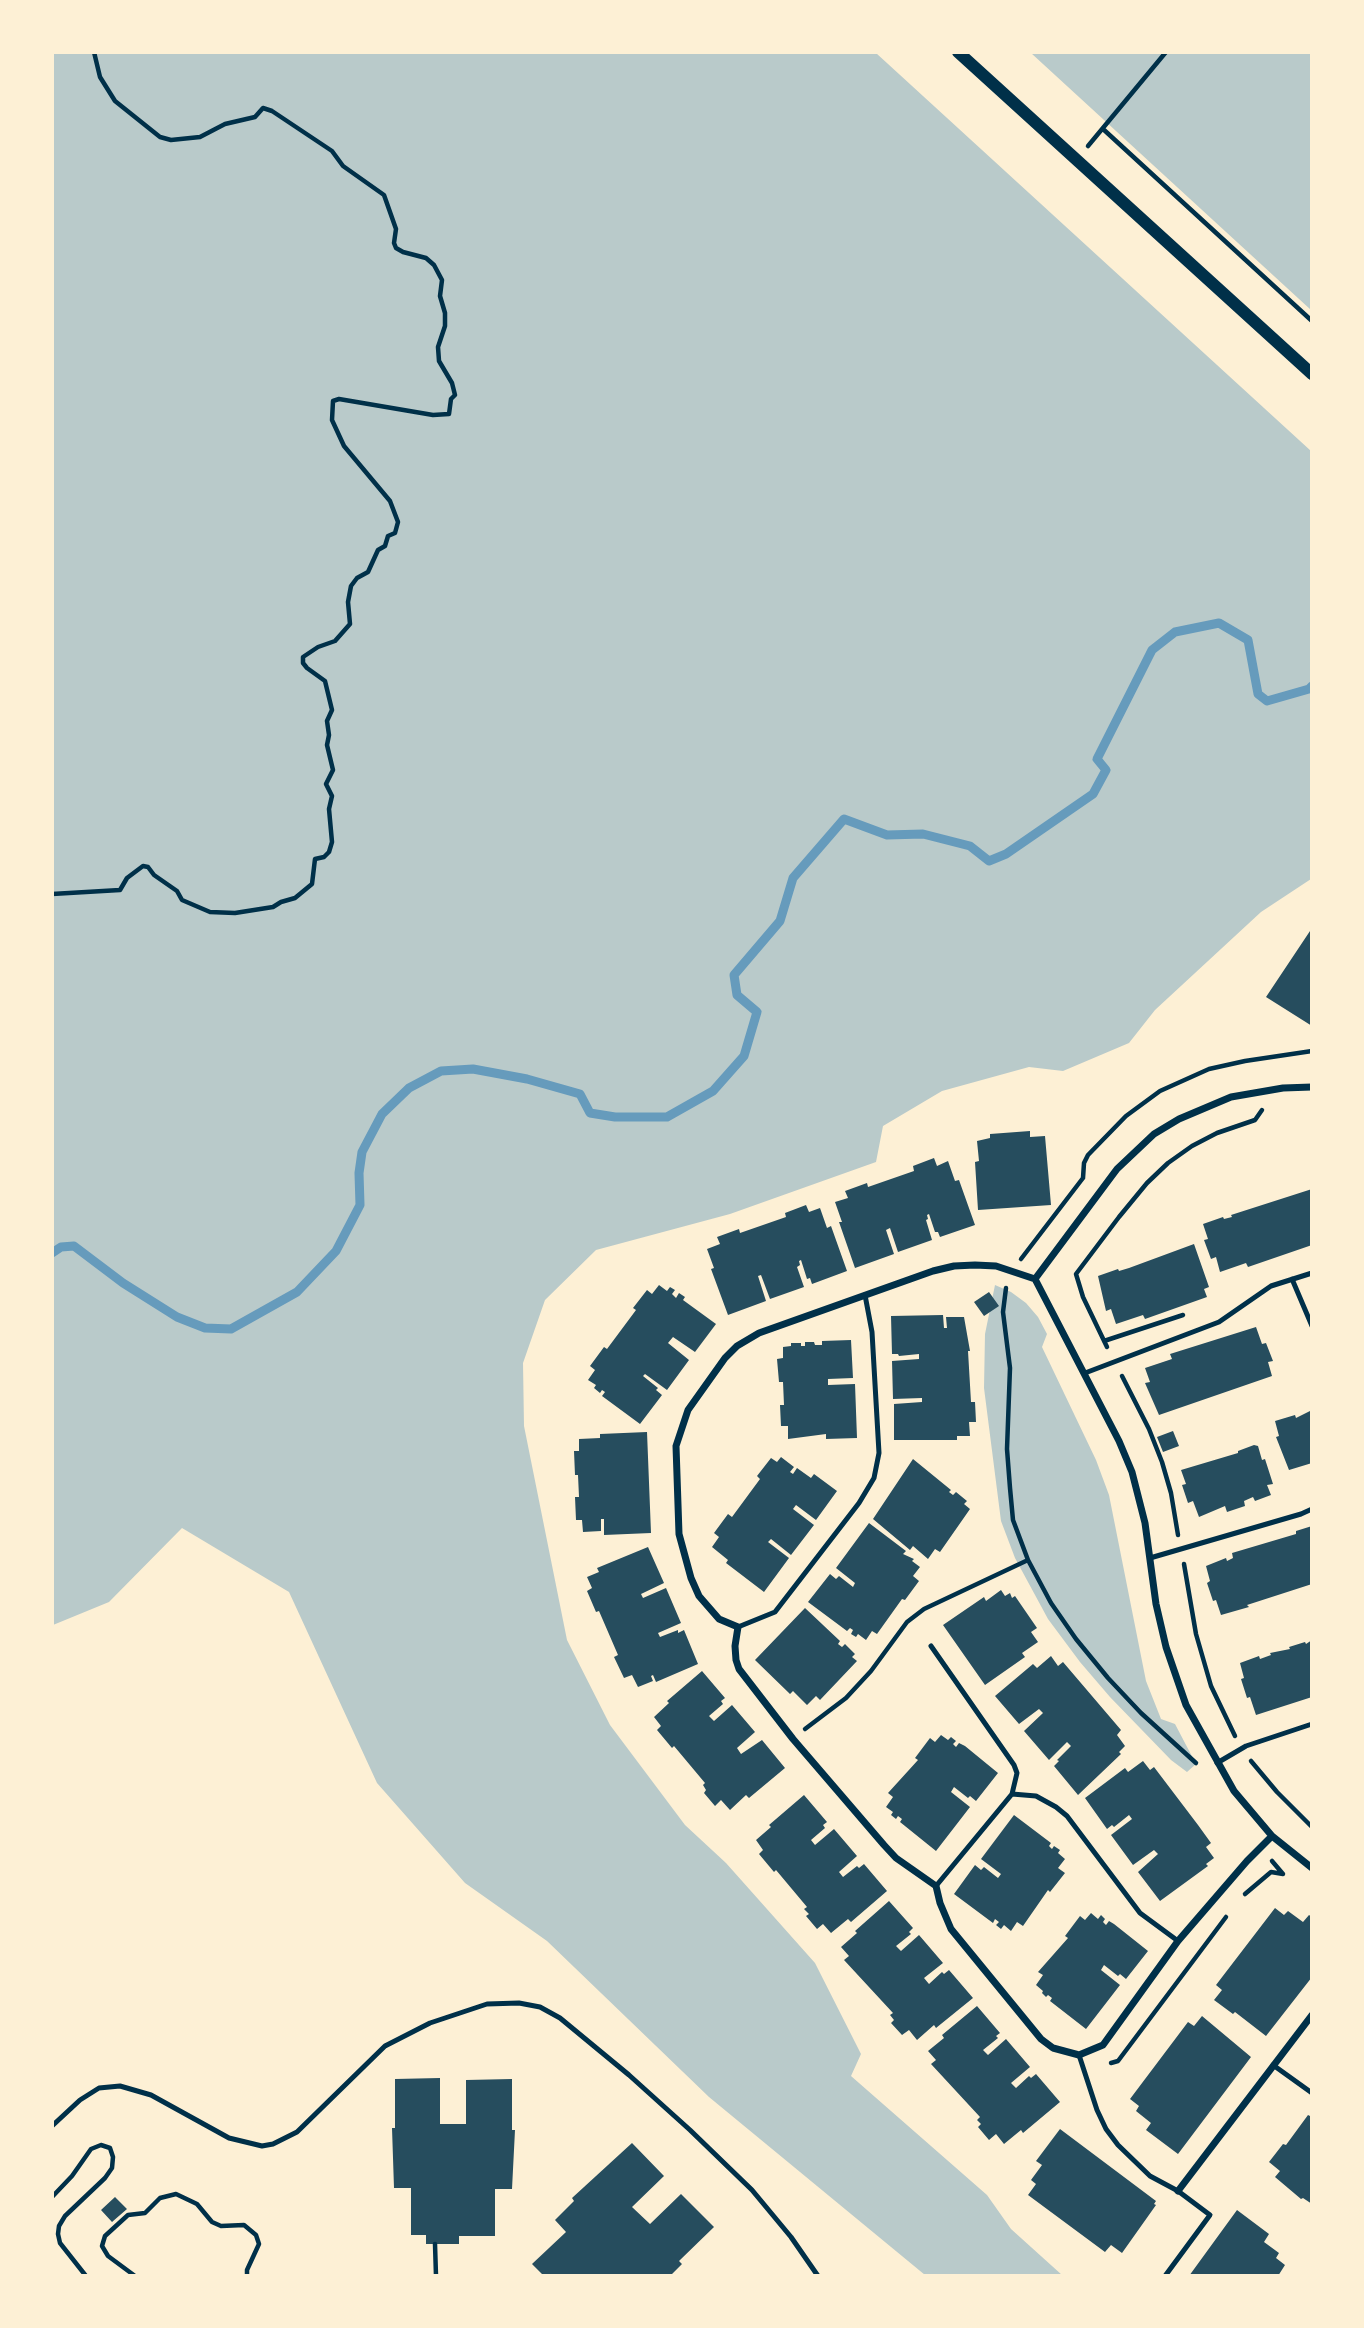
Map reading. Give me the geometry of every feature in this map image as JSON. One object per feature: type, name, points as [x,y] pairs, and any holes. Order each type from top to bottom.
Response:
[{"type":"street","points":[[958,52],[1311,374]]},
{"type":"street","points":[[1035,1279],[1117,1169],[1154,1134],[1179,1119],[1231,1097],[1283,1088],[1311,1087]]},
{"type":"street","points":[[1272,1836],[1178,1941],[1102,2045],[1079,2055],[1053,2048],[1041,2039],[951,1929],[936,1886],[896,1858],[793,1738],[739,1669],[736,1646],[738,1627],[719,1619],[699,1596],[679,1534],[675,1466],[681,1427],[688,1410],[713,1373],[737,1346],[759,1333],[933,1271],[954,1266],[996,1266],[1035,1279],[1085,1373],[1132,1472],[1140,1497],[1156,1604],[1175,1676],[1186,1705],[1234,1791],[1272,1836],[1311,1868]]},
{"type":"street","points":[[1178,2191],[1311,2015]]},
{"type":"lane","points":[[1085,1373],[1219,1322],[1261,1291],[1311,1273]]},
{"type":"lane","points":[[1292,1279],[1311,1325]]},
{"type":"lane","points":[[738,1627],[775,1612],[859,1503],[874,1478],[879,1453],[872,1332],[865,1295]]},
{"type":"lane","points":[[1150,1558],[1311,1509]]},
{"type":"lane","points":[[931,1646],[1017,1773],[1012,1794],[936,1886]]},
{"type":"lane","points":[[1217,1763],[1242,1749],[1311,1724]]},
{"type":"lane","points":[[1012,1794],[1036,1796],[1067,1816],[1140,1913],[1178,1941]]},
{"type":"lane","points":[[52,2126],[80,2100],[99,2088],[120,2086],[151,2095],[229,2138],[262,2146],[273,2144],[297,2132],[369,2060],[395,2040],[430,2023],[487,2004],[519,2003],[540,2007],[560,2018],[690,2130],[752,2190],[792,2237],[818,2276]]},
{"type":"lane","points":[[1079,2055],[1097,2110],[1118,2145],[1150,2176],[1178,2191],[1210,2215],[1165,2276]]},
{"type":"lane","points":[[1273,2065],[1311,2094]]},
{"type":"path","points":[[52,894],[120,890],[127,878],[144,866],[177,891],[182,900],[211,912],[235,914],[273,907],[295,898],[312,884],[315,859],[324,857],[332,842],[329,808],[332,796],[326,784],[333,769],[327,745],[327,721],[332,710],[324,681],[307,668],[303,657],[318,647],[335,641],[350,624],[348,601],[351,586],[357,578],[368,572],[378,550],[385,546],[388,536],[395,533],[398,522],[390,501],[344,446],[332,420],[333,401],[339,399],[433,415],[449,414],[454,395],[452,383],[439,361],[438,347],[445,326],[445,313],[440,296],[442,280],[435,265],[426,258],[403,253],[396,248],[396,229],[384,195],[343,166],[332,151],[272,111],[263,108],[255,117],[225,124],[200,137],[171,140],[160,137],[115,101],[100,77],[94,52]]},
{"type":"path","points":[[1166,52],[1102,129],[1311,321]]},
{"type":"path","points":[[1202,1772],[1196,1762],[1141,1713],[1092,1659],[1051,1604],[1028,1560],[1013,1520],[1007,1449],[1010,1368],[1003,1312],[1004,1293],[1025,1251],[1083,1178],[1084,1163],[1088,1155],[1126,1116],[1160,1091],[1209,1069],[1245,1060],[1311,1051]]},
{"type":"path","points":[[1272,1108],[1260,1110],[1255,1120],[1217,1133],[1168,1163],[1147,1183],[1076,1274],[1083,1297],[1149,1429],[1162,1462],[1171,1493],[1196,1634],[1224,1715],[1242,1749],[1277,1793],[1311,1827]]},
{"type":"path","points":[[1104,1341],[1191,1312]]},
{"type":"path","points":[[793,1738],[846,1698],[871,1671],[908,1622],[924,1609],[1028,1560]]},
{"type":"path","points":[[1239,1902],[1271,1872],[1283,1874],[1260,1848]]},
{"type":"path","points":[[1079,2055],[1110,2063],[1118,2061],[1231,1911]]},
{"type":"path","points":[[52,2197],[72,2176],[91,2148],[101,2145],[110,2148],[112,2168],[65,2216],[59,2226],[60,2243],[86,2276]]},
{"type":"path","points":[[135,2276],[108,2256],[102,2246],[105,2236],[128,2215],[145,2213],[160,2198],[176,2194],[197,2204],[212,2222],[221,2226],[244,2225],[256,2235],[259,2244],[247,2270],[247,2276]]},
{"type":"path","points":[[435,2244],[436,2276]]},
{"type":"shaded area","points":[[53,53],[876,53],[1311,451],[1311,879],[1261,912],[1155,1010],[1129,1043],[1063,1071],[1029,1067],[942,1091],[883,1126],[876,1162],[730,1214],[596,1250],[545,1300],[523,1363],[524,1426],[567,1640],[610,1725],[685,1825],[726,1863],[815,1963],[861,2054],[851,2076],[987,2195],[1011,2229],[1062,2275],[925,2275],[709,2097],[547,1941],[465,1883],[377,1783],[289,1592],[182,1528],[109,1602],[53,1625]]},
{"type":"shaded area","points":[[1031,53],[1311,53],[1311,310]]},
{"type":"shaded area","points":[[995,1285],[1026,1303],[1047,1334],[1042,1347],[1096,1460],[1109,1495],[1146,1681],[1161,1719],[1175,1724],[1196,1764],[1187,1772],[1171,1760],[1080,1662],[1048,1619],[1015,1558],[1001,1521],[984,1388],[985,1334]]},
{"type":"building","points":[[1312,928],[1312,1026],[1266,997]]},
{"type":"building","points":[[1030,1131],[1030,1137],[1045,1136],[1051,1205],[978,1210],[975,1162],[979,1161],[977,1141],[990,1138],[990,1134]]},
{"type":"building","points":[[934,1158],[937,1166],[948,1161],[955,1181],[959,1180],[975,1225],[940,1237],[938,1232],[935,1232],[929,1214],[926,1220],[932,1240],[898,1252],[890,1228],[886,1230],[894,1254],[855,1268],[835,1202],[848,1198],[845,1191],[867,1183],[868,1187],[914,1171],[913,1166]]},
{"type":"building","points":[[1312,1189],[1312,1245],[1248,1267],[1246,1263],[1220,1272],[1216,1257],[1211,1259],[1204,1240],[1208,1239],[1203,1224],[1223,1217],[1232,1217],[1231,1215]]},
{"type":"building","points":[[806,1205],[809,1212],[820,1208],[827,1228],[831,1226],[847,1271],[812,1284],[810,1278],[807,1279],[801,1260],[797,1267],[804,1287],[770,1299],[761,1275],[758,1276],[766,1301],[728,1315],[711,1269],[714,1268],[707,1249],[720,1244],[717,1237],[739,1229],[740,1233],[786,1217],[785,1213]]},
{"type":"building","points":[[1194,1244],[1209,1287],[1204,1289],[1207,1297],[1145,1319],[1143,1315],[1116,1324],[1111,1309],[1106,1311],[1098,1276],[1129,1268]]},
{"type":"building","points":[[659,1285],[667,1291],[670,1287],[675,1290],[672,1294],[676,1298],[679,1293],[685,1297],[683,1300],[716,1324],[695,1352],[673,1337],[668,1343],[689,1360],[667,1390],[645,1374],[643,1376],[658,1388],[656,1390],[662,1395],[640,1424],[602,1396],[605,1392],[602,1390],[600,1393],[594,1388],[596,1385],[588,1380],[595,1370],[590,1366],[604,1347],[607,1349],[636,1310],[633,1308],[647,1290],[652,1294]]},
{"type":"building","points":[[989,1292],[999,1306],[984,1316],[974,1302]]},
{"type":"building","points":[[943,1315],[944,1328],[947,1328],[946,1317],[964,1317],[970,1351],[971,1402],[975,1402],[976,1422],[969,1422],[970,1436],[957,1436],[957,1440],[894,1440],[894,1404],[922,1402],[922,1398],[893,1399],[892,1361],[919,1359],[919,1354],[892,1354],[891,1316]]},
{"type":"building","points":[[1256,1327],[1262,1344],[1266,1343],[1273,1361],[1268,1362],[1272,1376],[1159,1415],[1145,1383],[1150,1382],[1145,1368],[1172,1359],[1170,1354]]},
{"type":"building","points":[[851,1340],[853,1378],[828,1379],[828,1385],[855,1384],[857,1438],[826,1439],[826,1434],[788,1439],[788,1426],[781,1426],[783,1382],[779,1382],[777,1359],[783,1358],[783,1347],[791,1346],[791,1343],[805,1346],[805,1342],[822,1345],[822,1341]]},
{"type":"building","points":[[1312,1410],[1312,1463],[1289,1470],[1276,1437],[1279,1436],[1275,1421],[1295,1415],[1296,1418]]},
{"type":"building","points":[[1173,1431],[1179,1446],[1163,1452],[1157,1437]]},
{"type":"building","points":[[647,1432],[651,1533],[604,1535],[604,1519],[601,1519],[601,1531],[583,1532],[582,1520],[576,1520],[575,1497],[579,1497],[574,1451],[579,1451],[579,1439],[600,1438],[600,1434]]},
{"type":"building","points":[[1254,1445],[1258,1446],[1262,1460],[1265,1459],[1273,1484],[1267,1485],[1271,1495],[1255,1501],[1253,1497],[1244,1501],[1245,1506],[1227,1512],[1225,1506],[1199,1517],[1193,1501],[1188,1503],[1182,1485],[1186,1484],[1181,1470],[1238,1453]]},
{"type":"building","points":[[781,1457],[794,1467],[790,1472],[793,1474],[797,1468],[811,1478],[814,1474],[837,1491],[816,1520],[796,1505],[793,1509],[814,1525],[791,1555],[771,1539],[768,1542],[789,1558],[764,1592],[726,1563],[728,1560],[712,1547],[719,1537],[714,1533],[728,1514],[732,1517],[760,1479],[757,1476],[771,1458],[777,1462]]},
{"type":"building","points":[[913,1459],[951,1490],[949,1492],[953,1495],[956,1492],[967,1501],[964,1504],[970,1509],[940,1552],[935,1549],[928,1559],[913,1546],[910,1550],[873,1519]]},
{"type":"building","points":[[869,1523],[906,1551],[903,1554],[914,1559],[912,1561],[920,1567],[913,1576],[919,1581],[905,1600],[902,1599],[877,1634],[872,1631],[866,1640],[858,1634],[856,1637],[851,1634],[853,1630],[850,1628],[847,1631],[808,1602],[830,1574],[836,1579],[839,1576],[853,1587],[855,1583],[836,1568]]},
{"type":"building","points":[[1312,1526],[1312,1584],[1221,1615],[1207,1583],[1210,1581],[1206,1566],[1233,1558],[1232,1553],[1296,1534],[1296,1531]]},
{"type":"building","points":[[648,1547],[664,1583],[641,1594],[643,1598],[666,1588],[681,1623],[658,1633],[660,1637],[684,1630],[698,1664],[656,1682],[653,1675],[653,1681],[638,1687],[632,1675],[624,1678],[614,1657],[618,1655],[587,1591],[592,1588],[587,1577],[599,1572],[597,1568]]},
{"type":"building","points":[[1001,1590],[1005,1596],[1010,1593],[1012,1598],[1015,1596],[1037,1628],[1031,1632],[1038,1642],[1022,1653],[1025,1657],[985,1685],[943,1625],[984,1597],[986,1601]]},
{"type":"building","points":[[805,1608],[840,1641],[838,1644],[842,1647],[845,1644],[855,1654],[852,1657],[857,1661],[820,1700],[816,1696],[807,1705],[793,1691],[790,1694],[755,1660]]},
{"type":"building","points":[[1312,1640],[1312,1697],[1256,1715],[1241,1679],[1244,1678],[1240,1663],[1259,1656],[1260,1659],[1271,1655],[1270,1653]]},
{"type":"building","points":[[1051,1656],[1058,1666],[1063,1662],[1121,1730],[1117,1735],[1125,1746],[1119,1752],[1121,1754],[1078,1795],[1054,1766],[1071,1746],[1067,1742],[1049,1760],[1024,1731],[1043,1713],[1039,1709],[1019,1724],[995,1696],[1033,1664],[1037,1668]]},
{"type":"building","points":[[702,1671],[725,1698],[721,1701],[723,1704],[709,1716],[714,1721],[732,1705],[755,1732],[737,1748],[741,1754],[762,1740],[785,1768],[749,1798],[746,1795],[730,1810],[721,1800],[715,1806],[704,1793],[705,1783],[657,1730],[661,1726],[654,1717],[669,1703],[667,1701]]},
{"type":"building","points":[[941,1735],[956,1741],[953,1744],[956,1747],[959,1743],[965,1746],[998,1773],[976,1801],[954,1787],[951,1792],[970,1807],[936,1851],[900,1822],[902,1819],[891,1815],[893,1812],[886,1807],[893,1797],[888,1793],[918,1760],[915,1758],[930,1738],[935,1742]]},
{"type":"building","points":[[1143,1761],[1150,1770],[1154,1767],[1198,1825],[1211,1843],[1206,1847],[1214,1858],[1206,1864],[1208,1866],[1160,1901],[1138,1872],[1158,1854],[1154,1850],[1133,1865],[1111,1835],[1132,1819],[1129,1815],[1107,1829],[1085,1798],[1125,1768],[1128,1772]]},
{"type":"building","points":[[804,1795],[827,1822],[823,1825],[825,1828],[811,1840],[815,1845],[834,1829],[857,1856],[839,1872],[843,1877],[864,1864],[887,1891],[851,1922],[848,1919],[831,1933],[823,1924],[817,1929],[806,1916],[809,1914],[804,1909],[807,1907],[759,1854],[763,1850],[756,1840]]},
{"type":"building","points":[[1014,1815],[1051,1843],[1049,1846],[1052,1849],[1054,1846],[1060,1850],[1058,1853],[1065,1859],[1058,1868],[1065,1873],[1050,1892],[1048,1890],[1023,1926],[1017,1922],[1011,1931],[1004,1925],[1001,1929],[996,1925],[999,1922],[995,1919],[993,1923],[954,1894],[975,1865],[981,1870],[984,1867],[998,1878],[1001,1874],[981,1859]]},
{"type":"building","points":[[889,1901],[913,1928],[909,1932],[911,1934],[896,1946],[901,1951],[919,1935],[943,1963],[924,1978],[929,1984],[942,1972],[944,1974],[949,1970],[973,1998],[917,2040],[909,2030],[902,2035],[891,2023],[894,2020],[890,2015],[893,2013],[844,1960],[849,1956],[841,1947]]},
{"type":"building","points":[[1275,1908],[1284,1915],[1288,1911],[1303,1922],[1309,1915],[1312,1917],[1312,1977],[1266,2036],[1214,2000],[1222,1990],[1216,1985]]},
{"type":"building","points":[[1091,1913],[1098,1919],[1101,1915],[1106,1925],[1109,1921],[1114,1924],[1148,1951],[1126,1979],[1104,1965],[1101,1970],[1120,1985],[1086,2029],[1050,2001],[1052,1998],[1048,1995],[1046,1997],[1036,1985],[1043,1975],[1038,1972],[1068,1938],[1065,1936],[1080,1916],[1085,1920]]},
{"type":"building","points":[[977,2006],[1000,2033],[996,2036],[998,2038],[983,2050],[988,2055],[1006,2039],[1030,2067],[1011,2083],[1016,2088],[1029,2076],[1031,2078],[1036,2074],[1060,2102],[1023,2133],[1021,2130],[1004,2144],[996,2134],[989,2140],[978,2127],[981,2124],[977,2120],[980,2117],[931,2064],[936,2060],[928,2051],[944,2038],[942,2035]]},
{"type":"building","points":[[1202,2016],[1251,2057],[1178,2154],[1146,2130],[1151,2123],[1136,2111],[1139,2106],[1130,2099],[1188,2022],[1194,2026]]},
{"type":"building","points":[[440,2078],[440,2124],[466,2124],[466,2080],[512,2079],[512,2130],[515,2130],[512,2189],[495,2189],[495,2236],[459,2236],[459,2244],[426,2244],[426,2235],[411,2235],[411,2188],[394,2188],[392,2128],[395,2128],[395,2079]]},
{"type":"building","points":[[1308,2115],[1312,2117],[1312,2204],[1301,2199],[1275,2177],[1280,2171],[1269,2162],[1283,2144],[1286,2145]]},
{"type":"building","points":[[1060,2129],[1156,2201],[1156,2205],[1122,2253],[1111,2245],[1105,2252],[1028,2195],[1036,2184],[1031,2180],[1042,2165],[1036,2161]]},
{"type":"building","points":[[632,2143],[664,2176],[632,2207],[650,2224],[681,2194],[714,2227],[679,2261],[682,2264],[670,2276],[544,2276],[532,2264],[566,2232],[555,2220],[574,2201],[572,2198]]},
{"type":"building","points":[[115,2197],[127,2209],[112,2222],[101,2210]]},
{"type":"building","points":[[1237,2210],[1269,2234],[1264,2242],[1279,2253],[1276,2258],[1285,2265],[1278,2276],[1189,2276]]},
{"type":"waterway","points":[[52,1253],[61,1247],[74,1246],[123,1283],[177,1317],[205,1328],[231,1329],[297,1292],[336,1251],[360,1205],[359,1173],[362,1152],[382,1114],[409,1088],[441,1071],[473,1069],[527,1079],[580,1094],[590,1113],[615,1117],[667,1117],[713,1091],[744,1056],[757,1012],[737,995],[734,975],[780,921],[793,878],[844,819],[887,835],[923,834],[970,846],[989,861],[1006,854],[1093,794],[1106,770],[1097,759],[1152,650],[1175,632],[1219,623],[1248,640],[1258,694],[1267,701],[1312,686]]}]
